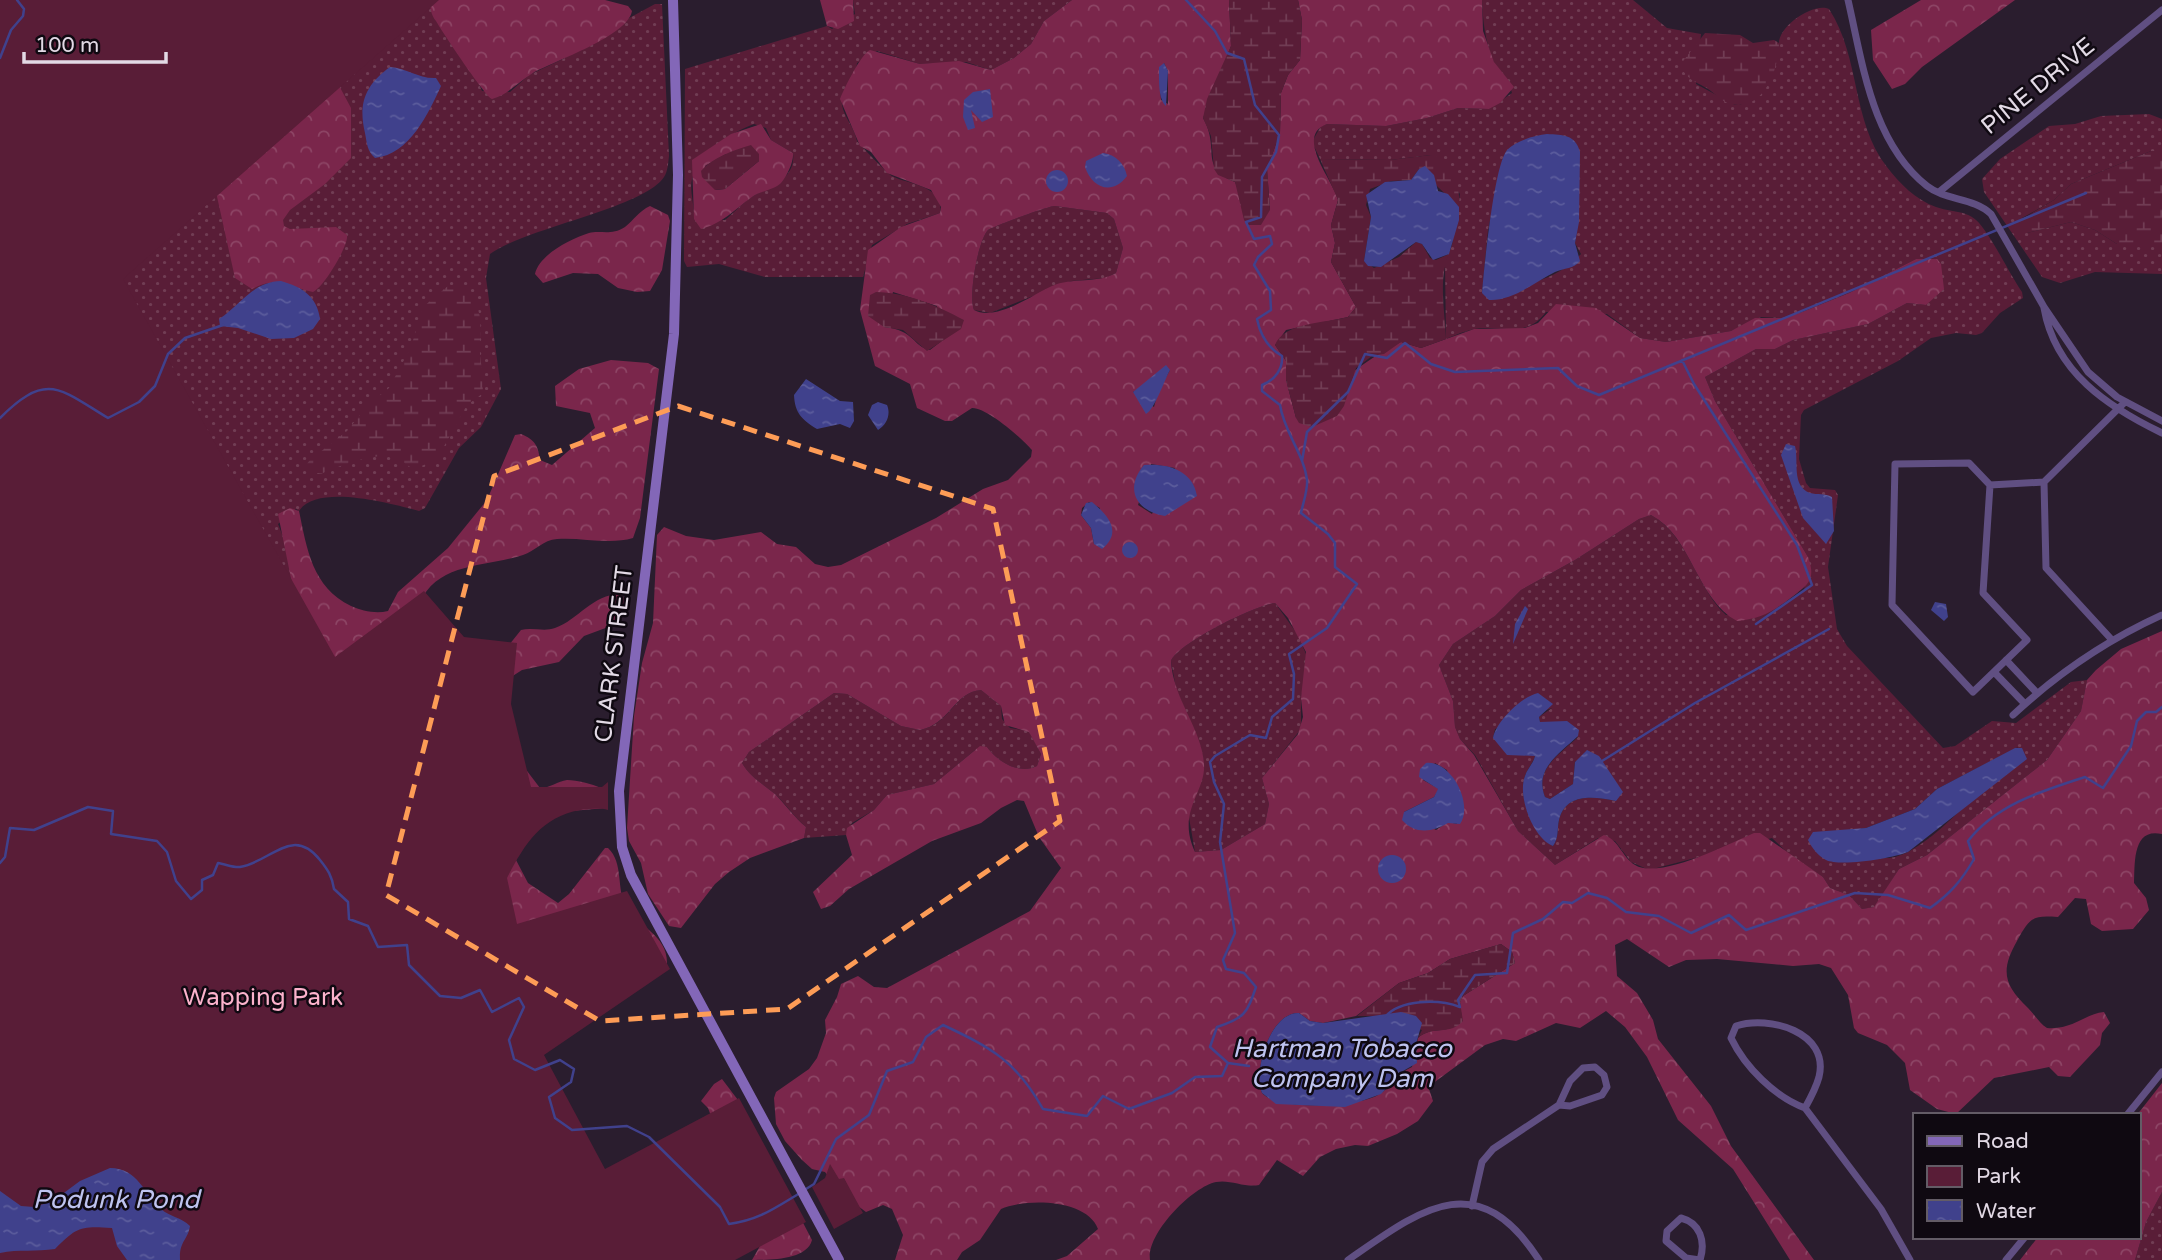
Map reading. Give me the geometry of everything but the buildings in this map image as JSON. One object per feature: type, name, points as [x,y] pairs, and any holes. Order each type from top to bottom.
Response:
[{"type":"main road","name":"CLARK STREET","points":[[673,0],[678,175],[675,321],[619,791],[618,820],[631,875],[839,1260]]},
{"type":"street","points":[[1848,0],[1871,97],[1883,130],[1917,176],[1939,192],[1980,206],[1995,219],[2044,307],[2088,372],[2125,402],[2162,421]]},
{"type":"street","name":"PINE DRIVE","points":[[1939,192],[2162,10]]},
{"type":"street","points":[[2044,307],[2047,321],[2074,371],[2093,393],[2117,410],[2162,433]]},
{"type":"street","points":[[1990,485],[2044,482],[2125,402]]},
{"type":"street","points":[[1969,463],[1990,485],[1983,593],[2027,640],[2006,660],[1973,692],[1892,605],[1895,464],[1969,463]]},
{"type":"street","points":[[2044,482],[2046,568],[2112,640]]},
{"type":"street","points":[[2013,715],[2037,693],[2112,640],[2162,615]]},
{"type":"street","points":[[2006,660],[2037,693]]},
{"type":"street","points":[[1994,672],[2025,704]]},
{"type":"street","points":[[1805,1108],[1820,1076],[1818,1059],[1808,1040],[1791,1028],[1773,1023],[1753,1020],[1736,1026],[1731,1038],[1738,1053],[1762,1080],[1793,1103],[1805,1108],[1881,1209],[1910,1260]]},
{"type":"street","points":[[1472,1206],[1482,1162],[1493,1149],[1559,1105],[1570,1081],[1583,1068],[1595,1067],[1604,1075],[1607,1087],[1602,1095],[1570,1106],[1559,1105]]},
{"type":"street","points":[[2129,1113],[2162,1072]]},
{"type":"street","points":[[1348,1260],[1409,1218],[1433,1206],[1472,1206],[1499,1216],[1517,1228],[1539,1260]]},
{"type":"street","points":[[1681,1218],[1691,1220],[1699,1228],[1703,1250],[1700,1260],[1686,1258],[1666,1241],[1667,1231],[1681,1218]]},
{"type":"street","points":[[2006,1260],[2023,1239]]},
{"type":"highlighted area","points":[[678,406],[993,509],[1060,821],[787,1009],[600,1021],[386,895],[494,476]]},
{"type":"green space","name":"Wapping Park","points":[[0,0],[439,0],[123,279],[335,657],[424,591],[464,637],[517,643],[511,704],[531,787],[602,787],[608,782],[608,810],[580,810],[544,826],[527,844],[507,878],[517,924],[627,891],[670,969],[544,1055],[605,1169],[739,1098],[806,1222],[735,1260],[0,1260]]},
{"type":"green space","points":[[430,0],[440,24],[470,67],[482,91],[510,92],[529,75],[563,59],[655,4],[662,4],[668,167],[664,177],[652,188],[633,198],[529,235],[490,254],[486,278],[501,389],[481,427],[459,448],[425,508],[419,511],[356,498],[322,498],[308,503],[299,511],[296,509],[278,524],[284,539],[320,722],[244,568],[16,57]]},
{"type":"green space","points":[[430,0],[605,0],[628,6],[632,11],[618,30],[533,73],[492,99],[434,19]]},
{"type":"green space","points":[[820,0],[853,0],[854,21],[838,29],[827,26]]},
{"type":"green space","points":[[853,0],[1072,0],[1044,21],[1031,44],[1014,58],[991,70],[966,62],[920,64],[877,51],[857,63],[842,99],[843,109],[857,141],[890,174],[931,191],[940,204],[940,213],[907,224],[872,245],[863,277],[765,277],[719,264],[687,267],[684,261],[685,69],[827,26],[832,29],[855,14]],"holes":[[[754,124],[766,128],[771,140],[793,153],[793,162],[787,175],[751,197],[725,220],[694,219],[691,183],[701,161],[726,138],[745,128]]]},
{"type":"green space","points":[[1072,0],[1229,0],[1231,46],[1203,118],[1208,129],[1213,164],[1217,170],[1235,182],[1242,200],[1270,210],[1267,169],[1280,133],[1281,93],[1288,75],[1300,60],[1302,20],[1298,0],[1482,0],[1483,31],[1494,62],[1514,87],[1500,103],[1489,109],[1458,108],[1427,118],[1386,126],[1327,124],[1318,130],[1314,138],[1318,159],[1338,200],[1331,225],[1335,243],[1331,262],[1356,307],[1348,317],[1286,330],[1275,345],[1286,361],[1286,380],[1296,418],[1360,367],[1401,342],[1421,348],[1474,329],[1525,328],[1538,323],[1556,304],[1596,308],[1640,338],[1666,342],[1731,331],[1755,318],[1781,318],[1802,312],[1849,293],[1916,259],[1937,259],[1941,264],[1944,289],[1926,305],[1907,303],[1868,324],[1793,340],[1775,349],[1756,349],[1705,377],[1715,401],[1808,557],[1811,576],[1798,592],[1767,614],[1737,621],[1723,611],[1712,598],[1676,537],[1651,515],[1639,519],[1575,560],[1521,590],[1495,616],[1453,644],[1439,665],[1453,701],[1455,727],[1460,739],[1474,755],[1518,831],[1555,865],[1604,835],[1635,865],[1660,868],[1694,859],[1754,833],[1760,833],[1823,877],[1830,888],[1849,895],[1862,909],[1874,907],[1899,869],[1927,855],[2047,760],[2081,711],[2087,680],[2121,649],[2162,631],[2162,834],[2152,833],[2140,841],[2134,883],[2146,898],[2149,910],[2133,929],[2102,931],[2091,924],[2086,899],[2075,898],[2058,917],[2037,917],[2029,922],[2008,961],[2009,985],[2047,1028],[2064,1027],[2104,1012],[2110,1023],[2102,1033],[2100,1045],[2070,1077],[2058,1076],[2049,1067],[1994,1078],[1957,1113],[1937,1109],[1910,1090],[1905,1063],[1887,1045],[1858,1033],[1854,1028],[1848,995],[1831,968],[1819,964],[1793,966],[1717,959],[1686,960],[1669,967],[1627,939],[1615,945],[1617,976],[1637,993],[1653,1020],[1658,1039],[1711,1106],[1731,1146],[1814,1260],[1790,1260],[1733,1169],[1678,1120],[1647,1057],[1625,1027],[1606,1011],[1580,1028],[1556,1023],[1516,1041],[1503,1039],[1485,1045],[1432,1084],[1429,1089],[1433,1101],[1418,1121],[1397,1134],[1368,1146],[1355,1145],[1336,1149],[1320,1157],[1303,1176],[1277,1160],[1259,1185],[1221,1181],[1206,1186],[1172,1213],[1155,1238],[1150,1260],[1056,1260],[1067,1256],[1098,1229],[1092,1219],[1069,1207],[1025,1203],[1001,1209],[980,1240],[962,1252],[957,1260],[895,1260],[903,1235],[892,1209],[883,1205],[866,1212],[858,1206],[844,1179],[831,1180],[825,1172],[812,1169],[802,1160],[785,1141],[776,1124],[776,1092],[809,1069],[817,1058],[826,1033],[825,1020],[841,984],[858,976],[874,987],[887,988],[1030,911],[1061,868],[1039,837],[1024,801],[1017,800],[981,823],[932,841],[849,889],[830,906],[821,909],[813,892],[852,855],[846,835],[847,828],[874,810],[887,795],[934,784],[980,746],[987,747],[997,758],[1009,765],[1023,769],[1037,766],[1041,754],[1029,732],[1005,725],[1001,706],[981,690],[964,696],[938,722],[920,730],[901,726],[847,694],[834,693],[749,752],[742,763],[806,827],[804,838],[750,858],[729,872],[715,884],[681,928],[669,926],[648,894],[641,863],[629,841],[627,828],[634,716],[642,663],[653,623],[657,535],[664,527],[686,536],[714,540],[761,532],[777,544],[796,547],[815,564],[828,567],[841,565],[936,518],[983,489],[1008,480],[1031,457],[1032,450],[1027,445],[1004,424],[986,413],[972,408],[952,421],[945,421],[917,408],[910,384],[875,366],[860,310],[868,250],[901,227],[940,213],[941,207],[931,190],[887,173],[871,152],[860,146],[840,99],[858,64],[870,50],[920,64],[959,61],[991,70],[1014,58],[1031,44],[1044,21]],"holes":[[[1164,63],[1168,71],[1168,104],[1161,100],[1159,74]],[[1055,206],[1107,213],[1114,219],[1123,248],[1116,273],[1101,278],[1060,283],[992,313],[974,310],[972,293],[975,269],[988,230]],[[893,292],[937,306],[943,340],[930,350],[920,346],[902,331],[884,327]],[[1170,370],[1158,392],[1154,407],[1133,392]],[[1151,464],[1175,468],[1152,514],[1138,505]],[[1089,502],[1100,508],[1094,544],[1091,528],[1081,515],[1082,508]],[[1275,603],[1288,618],[1306,652],[1301,698],[1303,717],[1298,734],[1262,778],[1269,804],[1265,824],[1221,850],[1195,852],[1190,838],[1190,814],[1201,784],[1204,764],[1198,738],[1177,688],[1171,661],[1176,654],[1201,636],[1265,605]],[[1435,763],[1447,770],[1457,824],[1448,822],[1436,830],[1404,812],[1434,797],[1439,789],[1423,780]],[[1501,944],[1512,952],[1515,963],[1463,996],[1460,1002],[1462,1021],[1456,1026],[1429,1032],[1418,1038],[1412,1067],[1378,1095],[1353,1102],[1300,1105],[1270,1099],[1262,1093],[1260,1071],[1266,1044],[1272,1032],[1289,1015],[1299,1013],[1310,1021],[1323,1023],[1356,1016],[1399,983],[1428,973],[1450,959]]]},
{"type":"green space","points":[[1229,0],[1298,0],[1302,20],[1300,60],[1288,75],[1281,93],[1280,133],[1267,169],[1270,210],[1261,225],[1248,225],[1244,220],[1235,182],[1218,175],[1214,169],[1211,136],[1203,118],[1207,99],[1231,46]]},
{"type":"green space","points":[[1482,0],[1633,0],[1667,28],[1701,34],[1696,84],[1735,105],[1741,105],[1790,24],[1814,9],[1829,9],[1846,48],[1867,130],[1887,167],[1903,185],[1922,200],[1936,207],[1967,214],[1976,220],[1987,233],[2022,292],[2023,298],[2000,313],[1982,333],[1956,333],[1931,338],[1898,361],[1804,410],[1801,415],[1799,459],[1806,483],[1810,488],[1835,490],[1838,495],[1828,567],[1837,629],[1847,646],[1943,748],[1955,746],[1992,721],[2016,723],[2071,682],[2087,680],[2081,711],[2047,760],[1927,855],[1899,869],[1875,907],[1862,909],[1849,895],[1830,888],[1823,877],[1791,856],[1772,838],[1649,870],[1631,862],[1615,841],[1598,838],[1555,865],[1518,831],[1475,755],[1460,739],[1455,727],[1453,701],[1439,665],[1453,644],[1495,616],[1521,590],[1575,560],[1639,519],[1651,515],[1674,535],[1707,591],[1726,615],[1783,606],[1804,591],[1808,557],[1715,401],[1705,377],[1756,349],[1775,349],[1793,340],[1868,324],[1907,303],[1926,305],[1941,277],[1941,264],[1916,259],[1849,293],[1802,312],[1781,318],[1761,317],[1731,331],[1666,342],[1640,338],[1607,314],[1546,312],[1539,320],[1518,329],[1479,328],[1446,339],[1445,263],[1452,245],[1460,194],[1431,155],[1390,160],[1320,159],[1312,142],[1321,126],[1327,124],[1386,126],[1427,118],[1458,108],[1489,109],[1512,93],[1508,81],[1495,65],[1490,53]],"holes":[[[1503,158],[1579,209],[1575,243],[1581,254],[1560,271],[1536,282],[1482,293],[1488,230]],[[1552,708],[1539,717],[1540,722],[1578,737],[1546,770],[1542,787],[1545,797],[1550,799],[1573,784],[1575,761],[1616,801],[1582,798],[1568,805],[1559,820],[1553,846],[1539,834],[1526,805],[1523,785],[1535,756],[1493,738],[1495,729]],[[2018,747],[1958,812],[1940,829],[1905,854],[1883,857],[1819,832],[1839,833],[1866,828],[1915,809],[1937,789]]]},
{"type":"green space","points":[[1921,0],[2015,0],[1922,67],[1905,84],[1892,89],[1873,60],[1871,30]]},
{"type":"green space","points":[[1705,33],[1740,35],[1753,43],[1774,40],[1779,43],[1773,75],[1761,95],[1743,105],[1731,104],[1686,74],[1680,65]]},
{"type":"green space","points":[[336,80],[351,108],[351,158],[325,184],[290,210],[283,220],[284,226],[290,229],[336,227],[347,235],[347,240],[329,274],[313,292],[276,282],[252,289],[235,278],[216,192]]},
{"type":"green space","points":[[2149,114],[2162,119],[2162,151],[2151,151],[2071,184],[2054,200],[2022,218],[2027,233],[2071,222],[2095,230],[2117,244],[2162,244],[2162,274],[2095,272],[2060,283],[2042,277],[1984,192],[1982,179],[2000,159],[2049,126],[2075,124],[2101,116]]},
{"type":"green space","points":[[761,124],[771,140],[793,153],[791,164],[781,183],[755,195],[722,220],[701,229],[694,219],[692,160],[731,134]],"holes":[[[726,154],[759,161],[725,189],[716,190],[705,166]]]},
{"type":"green space","points":[[751,145],[759,154],[759,161],[725,189],[715,190],[702,177],[701,171],[711,162]]},
{"type":"green space","points":[[2151,151],[2162,151],[2162,244],[2117,244],[2095,230],[2071,222],[2027,233],[2020,233],[2016,229],[2017,222],[2054,200],[2071,184]]},
{"type":"green space","points":[[1431,155],[1445,162],[1454,175],[1459,191],[1459,207],[1419,169],[1411,180],[1391,181],[1370,189],[1366,205],[1371,217],[1364,261],[1374,268],[1399,257],[1416,242],[1422,244],[1430,258],[1436,260],[1449,254],[1443,285],[1446,339],[1421,348],[1401,342],[1384,354],[1372,356],[1356,368],[1344,406],[1337,416],[1312,427],[1299,423],[1286,380],[1286,361],[1275,345],[1287,332],[1348,317],[1356,307],[1331,262],[1335,243],[1331,225],[1338,200],[1320,159],[1390,160]]},
{"type":"green space","points":[[650,206],[668,215],[670,221],[662,270],[650,291],[637,292],[618,288],[598,274],[573,273],[543,283],[535,274],[542,260],[573,239],[589,233],[620,230]]},
{"type":"green space","points":[[1055,206],[1107,213],[1114,219],[1123,248],[1116,273],[1105,278],[1071,281],[990,313],[974,310],[972,293],[975,269],[988,230]]},
{"type":"green space","points":[[448,286],[461,286],[478,310],[483,389],[482,394],[467,405],[437,459],[415,469],[395,457],[383,456],[355,461],[321,474],[310,471],[306,465],[310,460],[347,431],[368,405],[389,388],[411,347],[423,307]]},
{"type":"green space","points":[[876,292],[899,294],[933,305],[964,320],[961,329],[927,351],[903,330],[884,327],[868,316],[870,295]]},
{"type":"green space","points":[[611,360],[648,363],[659,369],[640,518],[633,538],[614,541],[552,540],[523,555],[451,573],[438,580],[420,603],[429,627],[505,650],[521,630],[555,628],[610,595],[620,594],[625,599],[625,612],[619,623],[584,636],[559,662],[522,670],[502,683],[524,767],[540,788],[567,780],[589,784],[601,788],[606,808],[525,815],[516,860],[528,883],[558,903],[569,894],[605,848],[608,848],[616,861],[626,907],[658,938],[666,954],[667,964],[534,965],[320,722],[278,514],[290,508],[299,511],[313,566],[338,598],[364,611],[388,611],[398,592],[448,548],[487,500],[515,435],[521,434],[530,438],[537,447],[540,460],[552,465],[595,428],[590,413],[556,406],[555,386],[579,369]]},
{"type":"green space","points":[[1275,603],[1298,635],[1308,659],[1301,698],[1301,729],[1262,778],[1269,804],[1265,824],[1221,850],[1195,852],[1188,812],[1201,748],[1176,688],[1171,661],[1187,645],[1218,626]]},
{"type":"green space","points":[[981,690],[1001,706],[1002,719],[1010,728],[1029,731],[1041,754],[1037,766],[1016,768],[997,758],[987,747],[975,750],[934,784],[887,795],[874,810],[852,823],[846,835],[804,838],[806,827],[742,763],[749,752],[834,693],[847,694],[901,726],[920,730],[939,722],[964,696]]},
{"type":"green space","points":[[1501,944],[1512,952],[1515,963],[1463,996],[1460,1002],[1463,1021],[1458,1026],[1429,1032],[1418,1038],[1422,1030],[1378,1016],[1357,1016],[1399,983],[1428,973],[1450,959]]},
{"type":"green space","points":[[722,1079],[741,1104],[812,1240],[803,1252],[778,1259],[752,1260],[760,1246],[708,1108],[701,1101],[714,1084]]},
{"type":"green space","points":[[2162,1083],[2162,1192],[2146,1222],[2135,1260],[2020,1260],[2036,1239],[2141,1239],[2141,1113],[2139,1113]]},
{"type":"green space","points":[[830,1164],[839,1179],[844,1178],[863,1213],[834,1229],[812,1187],[825,1178]]},
{"type":"green space","points":[[2162,1192],[2162,1260],[2135,1260],[2146,1222]]},
{"type":"water","points":[[1164,63],[1168,71],[1166,106],[1159,83],[1159,67]]},
{"type":"water","points":[[390,67],[436,78],[441,86],[424,120],[408,141],[387,155],[375,158],[367,143],[363,104],[369,88]]},
{"type":"water","points":[[990,89],[993,117],[982,122],[971,110],[975,128],[968,130],[963,117],[964,100],[973,92]]},
{"type":"water","points":[[1547,134],[1563,135],[1572,139],[1580,152],[1579,222],[1575,243],[1580,261],[1575,266],[1555,272],[1515,294],[1489,300],[1482,293],[1483,280],[1494,196],[1502,160],[1507,150],[1515,144]]},
{"type":"water","points":[[1103,153],[1116,158],[1126,171],[1127,176],[1115,186],[1103,187],[1097,184],[1085,167],[1086,161]]},
{"type":"water","points":[[1425,166],[1434,175],[1438,191],[1448,194],[1459,207],[1459,220],[1449,254],[1433,260],[1422,244],[1416,242],[1381,267],[1368,266],[1364,261],[1371,217],[1366,195],[1385,182],[1411,180],[1419,169]]},
{"type":"water","points":[[1057,170],[1065,173],[1068,181],[1065,189],[1057,192],[1049,189],[1046,181],[1049,173]]},
{"type":"water","points":[[281,281],[296,286],[316,304],[320,319],[313,329],[294,338],[271,339],[238,328],[220,326],[219,319],[254,290],[271,282]]},
{"type":"water","points":[[1166,365],[1170,370],[1156,401],[1146,414],[1133,392]]},
{"type":"water","points":[[806,379],[840,401],[853,402],[854,421],[850,428],[840,424],[817,429],[803,419],[797,411],[794,395]]},
{"type":"water","points":[[878,402],[887,405],[889,412],[886,422],[878,430],[868,415],[872,405]]},
{"type":"water","points":[[1786,444],[1795,446],[1798,479],[1804,490],[1832,497],[1834,531],[1826,544],[1803,518],[1781,455]]},
{"type":"water","points":[[1144,465],[1161,465],[1185,474],[1195,487],[1197,496],[1165,516],[1147,509],[1140,504],[1134,490],[1138,474]]},
{"type":"water","points":[[1092,502],[1111,524],[1112,536],[1102,549],[1094,544],[1091,528],[1081,515],[1086,503]]},
{"type":"water","points":[[1127,542],[1133,542],[1138,550],[1136,556],[1127,558],[1122,553],[1122,547]]},
{"type":"water","points":[[1935,602],[1946,604],[1948,617],[1944,621],[1931,610]]},
{"type":"water","points":[[1525,606],[1528,609],[1513,644],[1515,624]]},
{"type":"water","points":[[1538,693],[1553,704],[1539,717],[1540,722],[1567,721],[1579,730],[1578,736],[1556,756],[1546,770],[1542,787],[1545,797],[1550,799],[1573,784],[1575,762],[1587,750],[1599,756],[1623,792],[1616,801],[1582,798],[1568,805],[1559,820],[1553,846],[1546,842],[1533,826],[1525,805],[1523,784],[1535,756],[1507,755],[1493,738],[1510,711],[1524,699]]},
{"type":"water","points":[[2015,748],[2022,748],[2027,759],[1908,852],[1867,861],[1833,862],[1820,856],[1808,840],[1813,832],[1866,828],[1915,809],[1937,789]]},
{"type":"water","points":[[1426,763],[1444,768],[1458,785],[1464,806],[1464,816],[1460,824],[1448,823],[1436,828],[1418,830],[1402,820],[1404,812],[1434,797],[1438,789],[1419,777],[1420,769]]},
{"type":"water","points":[[1392,855],[1402,859],[1406,869],[1402,879],[1392,883],[1382,879],[1378,869],[1382,859]]},
{"type":"water","name":"Hartman Tobacco Company Dam","points":[[1401,1012],[1416,1016],[1422,1023],[1416,1044],[1417,1063],[1403,1071],[1381,1094],[1345,1107],[1276,1104],[1262,1093],[1260,1071],[1266,1044],[1272,1032],[1289,1015],[1299,1013],[1310,1021],[1323,1023]]},
{"type":"water","name":"Podunk Pond","points":[[110,1168],[120,1169],[134,1177],[161,1209],[190,1226],[181,1249],[180,1260],[127,1260],[117,1246],[112,1228],[101,1227],[74,1232],[55,1249],[0,1253],[0,1191],[21,1206],[34,1207],[53,1201],[80,1181]]},
{"type":"waterway","points":[[0,58],[11,30],[23,16],[24,9],[17,0]]},
{"type":"waterway","points":[[806,1189],[814,1184],[836,1139],[869,1115],[887,1071],[913,1062],[926,1037],[943,1025],[976,1041],[1012,1067],[1043,1109],[1087,1116],[1103,1096],[1129,1109],[1172,1093],[1195,1077],[1222,1076],[1228,1063],[1210,1047],[1217,1027],[1234,1021],[1244,1013],[1256,987],[1244,973],[1226,969],[1223,960],[1235,933],[1220,842],[1224,804],[1214,782],[1210,762],[1215,756],[1250,735],[1266,738],[1272,717],[1293,699],[1294,674],[1289,654],[1327,628],[1357,584],[1335,567],[1335,543],[1328,534],[1301,513],[1307,488],[1305,470],[1285,424],[1280,405],[1262,391],[1262,385],[1277,374],[1282,361],[1282,356],[1265,340],[1257,319],[1271,310],[1270,291],[1254,265],[1258,257],[1272,244],[1270,236],[1254,239],[1246,222],[1261,217],[1262,177],[1276,152],[1279,135],[1255,105],[1244,59],[1227,53],[1215,31],[1186,0]]},
{"type":"waterway","points":[[1302,461],[1307,432],[1348,392],[1365,354],[1387,358],[1405,343],[1431,364],[1455,372],[1558,368],[1577,386],[1599,395],[2086,193]]},
{"type":"waterway","points":[[0,418],[16,403],[42,390],[65,393],[108,418],[139,402],[155,386],[168,354],[185,338],[223,325]]},
{"type":"waterway","points":[[1682,360],[1694,384],[1797,545],[1812,585],[1756,624]]},
{"type":"waterway","points":[[1602,761],[1695,703],[1829,629]]},
{"type":"waterway","points":[[1385,1017],[1400,1007],[1420,1002],[1460,1007],[1458,1000],[1475,975],[1507,973],[1513,933],[1543,919],[1563,902],[1572,903],[1588,893],[1607,898],[1626,912],[1659,916],[1691,933],[1729,915],[1746,930],[1855,893],[1888,895],[1930,908],[1950,892],[1969,867],[1974,859],[1968,841],[1992,817],[2021,800],[2085,777],[2103,788],[2131,746],[2137,721],[2146,712],[2156,712],[2162,707]]},
{"type":"waterway","points":[[0,863],[5,857],[10,828],[34,830],[88,807],[113,811],[111,834],[157,841],[167,852],[176,881],[191,899],[202,890],[202,880],[213,875],[218,863],[240,867],[281,848],[300,846],[310,850],[325,867],[334,889],[348,902],[349,919],[368,926],[378,947],[407,945],[409,965],[440,996],[461,998],[480,990],[492,1012],[519,998],[524,1007],[509,1040],[514,1059],[535,1070],[560,1060],[574,1069],[571,1082],[549,1097],[555,1118],[572,1130],[627,1126],[649,1137],[720,1207],[729,1224],[758,1216],[800,1193]]},
{"type":"waterway","points":[[1228,1063],[1249,1066]]}]
